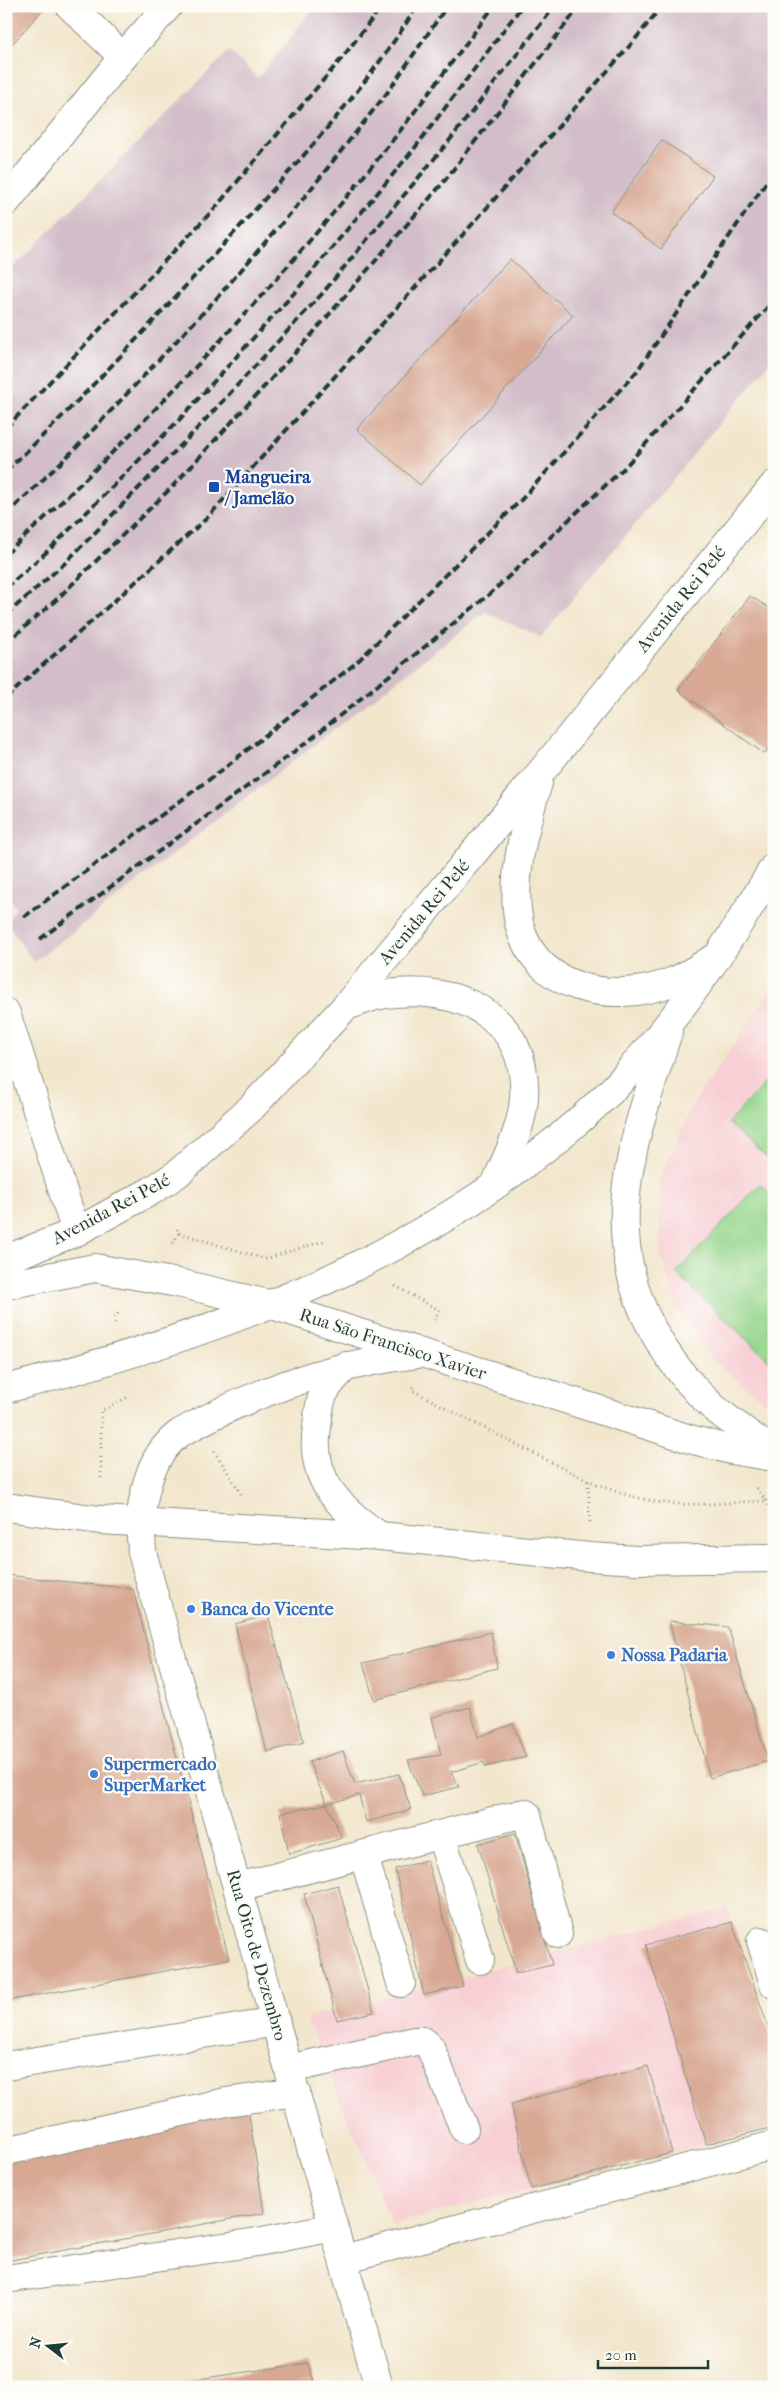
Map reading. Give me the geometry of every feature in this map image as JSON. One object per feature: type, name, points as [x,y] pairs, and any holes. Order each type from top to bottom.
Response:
[{"type":"main road","points":[[70,6],[123,57]]},
{"type":"main road","points":[[6,202],[123,57],[168,6]]},
{"type":"main road","name":"Avenida Rei Pelé","points":[[6,1259],[76,1232],[151,1191],[176,1174],[251,1108],[346,1006],[541,772],[774,485]]},
{"type":"main road","points":[[541,772],[524,829],[517,876],[517,911],[527,946],[546,969],[571,985],[599,992],[638,991],[674,981],[720,955]]},
{"type":"main road","points":[[6,1389],[111,1362],[272,1305],[366,1261],[453,1214],[495,1186],[556,1140],[611,1091],[672,1022],[720,955],[774,868]]},
{"type":"main road","points":[[346,1006],[385,994],[420,993],[448,996],[474,1004],[497,1021],[512,1039],[522,1065],[524,1098],[516,1134],[495,1186]]},
{"type":"main road","points":[[6,1014],[76,1232]]},
{"type":"main road","points":[[672,1022],[636,1134],[625,1191],[623,1232],[632,1281],[650,1327],[678,1370],[712,1406],[774,1453]]},
{"type":"main road","name":"Rua São Francisco Xavier","points":[[6,1285],[95,1268],[178,1283],[429,1341],[576,1404],[731,1450],[774,1457]]},
{"type":"main road","name":"Rua Oito de Dezembro","points":[[379,2387],[142,1552],[140,1522],[144,1491],[153,1466],[168,1442],[196,1424],[268,1392],[429,1341]]},
{"type":"main road","points":[[346,1366],[324,1393],[314,1443],[319,1469],[332,1497],[352,1517],[380,1536]]},
{"type":"main road","points":[[6,1507],[100,1520],[265,1531],[380,1536],[590,1558],[637,1560],[774,1558]]},
{"type":"main road","points":[[238,1888],[524,1813],[528,1814],[558,1934]]},
{"type":"main road","points":[[441,1835],[480,1960]]},
{"type":"main road","points":[[364,1856],[401,1983]]},
{"type":"main road","points":[[761,1940],[774,1984]]},
{"type":"main road","points":[[6,2066],[276,2022]]},
{"type":"main road","points":[[6,2151],[226,2102],[415,2041],[423,2042],[430,2046],[464,2129]]},
{"type":"main road","points":[[343,2259],[774,2145]]},
{"type":"main road","points":[[6,2278],[257,2242],[334,2227]]},
{"type":"path","points":[[177,1228],[179,1233]]},
{"type":"path","points":[[179,1233],[265,1258],[335,1238]]},
{"type":"path","points":[[173,1243],[179,1233]]},
{"type":"path","points":[[394,1286],[439,1310],[429,1341]]},
{"type":"path","points":[[116,1330],[114,1319],[120,1311]]},
{"type":"path","points":[[412,1390],[588,1481],[620,1494],[676,1504],[766,1501]]},
{"type":"path","points":[[100,1478],[101,1411],[128,1397]]},
{"type":"path","points":[[196,1424],[265,1531]]},
{"type":"path","points":[[588,1481],[590,1558]]},
{"type":"shaded area","points":[[315,6],[774,6],[774,358],[541,637],[485,612],[34,962],[6,923],[16,908],[6,893],[6,275],[229,51],[258,78]]},
{"type":"shaded area","points":[[774,986],[774,1407],[765,1403],[712,1359],[678,1310],[660,1254],[659,1181],[693,1104]]},
{"type":"shaded area","points":[[727,1908],[774,2044],[706,2144],[392,2224],[306,2018]]},
{"type":"green space","points":[[774,1073],[774,1164],[728,1123]]},
{"type":"green space","points":[[760,1184],[774,1197],[774,1365],[676,1273]]},
{"type":"building","points":[[6,6],[46,6],[6,51]]},
{"type":"building","points":[[662,140],[713,176],[661,249],[611,212]]},
{"type":"building","points":[[510,259],[573,315],[420,485],[357,429]]},
{"type":"building","points":[[750,596],[774,611],[774,741],[764,754],[678,690]]},
{"type":"building","name":"Supermercado SuperMarket","points":[[6,1575],[133,1589],[229,1959],[6,2001]]},
{"type":"building","points":[[268,1615],[304,1742],[267,1752],[235,1624]]},
{"type":"building","points":[[669,1621],[728,1627],[768,1761],[710,1778]]},
{"type":"building","points":[[491,1632],[497,1668],[374,1700],[363,1663]]},
{"type":"building","points":[[470,1707],[478,1737],[513,1724],[526,1757],[485,1767],[484,1762],[451,1772],[459,1787],[422,1796],[408,1760],[441,1755],[432,1717]]},
{"type":"building","points":[[343,1751],[355,1784],[399,1774],[411,1810],[366,1822],[359,1795],[327,1804],[309,1762]]},
{"type":"building","points":[[327,1804],[342,1838],[289,1854],[280,1813]]},
{"type":"building","points":[[515,1833],[552,1965],[516,1973],[478,1844]]},
{"type":"building","points":[[427,1860],[463,1986],[424,1995],[395,1869]]},
{"type":"building","points":[[338,1885],[374,2012],[337,2020],[304,1894]]},
{"type":"building","points":[[732,1922],[774,2044],[774,2127],[706,2144],[646,1945]]},
{"type":"building","points":[[648,2066],[672,2153],[531,2189],[511,2104]]},
{"type":"building","points":[[248,2107],[264,2213],[6,2261],[6,2159]]},
{"type":"building","points":[[308,2363],[316,2387],[150,2387],[150,2386]]},
{"type":"railway","points":[[6,428],[215,208],[342,58],[382,6]]},
{"type":"railway","points":[[6,471],[65,414],[122,354],[283,179],[354,95],[397,37],[417,6]]},
{"type":"railway","points":[[6,515],[75,449],[215,300],[303,199],[387,93],[447,6]]},
{"type":"railway","points":[[6,554],[109,456],[209,353],[258,299],[352,191],[494,6]]},
{"type":"railway","points":[[6,588],[50,549],[180,419],[296,291],[414,149],[522,6]]},
{"type":"railway","points":[[6,615],[65,563],[193,433],[321,295],[449,141],[555,6]]},
{"type":"railway","points":[[6,643],[56,600],[172,487],[307,340],[442,184],[580,6]]},
{"type":"railway","points":[[6,698],[207,518],[477,219],[633,42],[662,6]]},
{"type":"railway","points":[[24,917],[222,770],[356,663],[522,499],[637,371],[774,171]]},
{"type":"railway","points":[[40,939],[306,743],[491,593],[625,467],[774,300]]},
{"type":"place","name":"Mangueira / Jamelão","points":[[214,487]]},
{"type":"place","name":"Banca do Vicente","points":[[191,1609]]},
{"type":"place","name":"Nossa Padaria","points":[[611,1655]]},
{"type":"place","name":"Supermercado SuperMarket","points":[[94,1774]]}]
